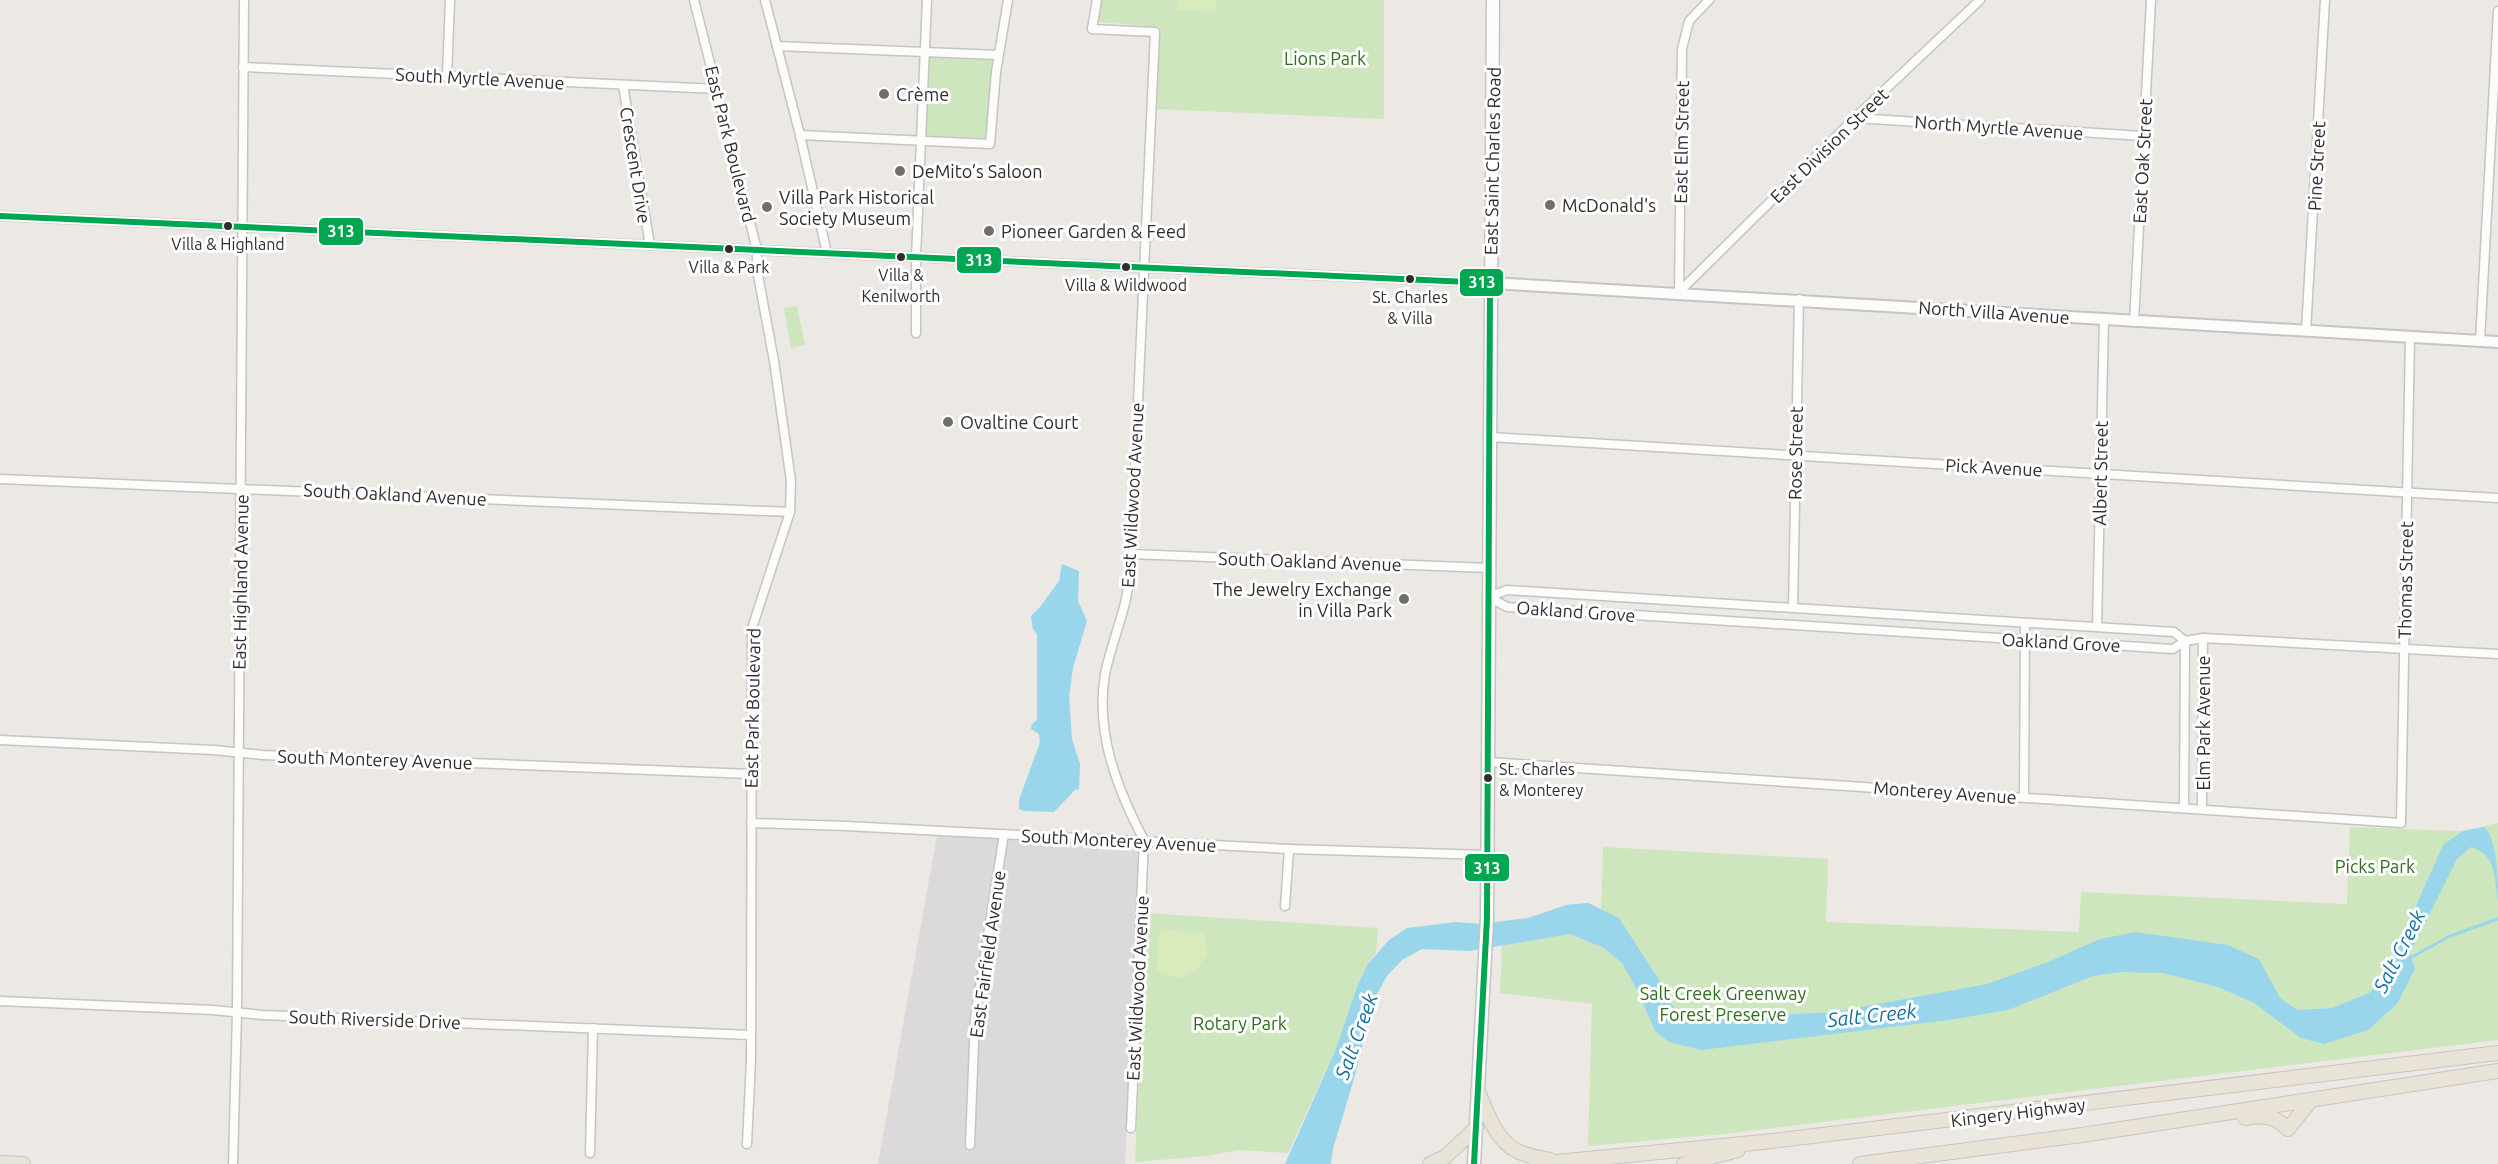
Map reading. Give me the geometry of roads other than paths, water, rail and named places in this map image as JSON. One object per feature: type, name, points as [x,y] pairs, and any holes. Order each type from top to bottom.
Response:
[{"type":"highway","name":"Kingery Highway","points":[[1536,1164],[1763,1142],[2498,1053]]},
{"type":"highway","name":"Kingery Highway","points":[[1860,1164],[2144,1125],[2498,1071]]},
{"type":"highway","points":[[1478,1091],[1490,1119],[1507,1144],[1518,1152],[1558,1162]]},
{"type":"highway","points":[[2144,1125],[2187,1127],[2257,1116],[2278,1119],[2288,1129],[2311,1100]]},
{"type":"highway","points":[[1430,1164],[1445,1157],[1476,1128]]},
{"type":"highway","points":[[1684,1164],[1727,1154],[1763,1142]]},
{"type":"highway","points":[[0,1163],[23,1164]]},
{"type":"main road","name":"East Saint Charles Road","points":[[1474,1164],[1487,918],[1493,0]]},
{"type":"street","name":"East Highland Avenue","points":[[233,1164],[237,1012],[244,0]]},
{"type":"street","points":[[447,76],[450,0]]},
{"type":"street","name":"East Park Boulevard","points":[[694,0],[757,250],[757,270],[776,372],[789,470],[790,512],[752,628],[750,1035],[747,1144]]},
{"type":"street","points":[[765,0],[800,135],[827,253]]},
{"type":"street","points":[[916,333],[916,257],[927,0]]},
{"type":"street","points":[[800,135],[990,144],[998,55],[1008,0]]},
{"type":"street","name":"East Wildwood Avenue","points":[[1097,0],[1092,29],[1155,32],[1131,554],[1125,604],[1106,673],[1102,707],[1104,730],[1112,766],[1131,815],[1144,840],[1131,1128]]},
{"type":"street","name":"East Elm Street","points":[[1679,292],[1682,49],[1689,21],[1709,0]]},
{"type":"street","name":"East Division Street","points":[[1679,292],[1855,118],[1980,0]]},
{"type":"street","name":"East Oak Street","points":[[2134,322],[2151,0]]},
{"type":"street","name":"Pine Street","points":[[2306,331],[2325,0]]},
{"type":"street","points":[[2480,341],[2498,11]]},
{"type":"street","points":[[777,46],[998,55]]},
{"type":"street","name":"South Myrtle Avenue","points":[[243,67],[718,89]]},
{"type":"street","name":"Crescent Drive","points":[[623,85],[650,245]]},
{"type":"street","name":"North Myrtle Avenue","points":[[1855,118],[2143,136]]},
{"type":"street","points":[[0,216],[1490,282]]},
{"type":"street","name":"North Villa Avenue","points":[[1490,282],[2498,342]]},
{"type":"street","name":"Rose Street","points":[[1793,607],[1794,455],[1799,299]]},
{"type":"street","name":"Albert Street","points":[[2097,626],[2104,320]]},
{"type":"street","name":"Thomas Street","points":[[2402,823],[2410,337]]},
{"type":"street","name":"Pick Avenue","points":[[1490,437],[2498,498]]},
{"type":"street","name":"South Oakland Avenue","points":[[0,478],[790,512]]},
{"type":"street","name":"South Oakland Avenue","points":[[1131,554],[1489,568]]},
{"type":"street","name":"Oakland Grove","points":[[1488,597],[1507,590],[2097,626],[2174,632],[2185,641]]},
{"type":"street","name":"Oakland Grove","points":[[1488,597],[1507,607],[2025,641],[2173,649],[2185,641],[2203,638],[2404,647],[2498,654]]},
{"type":"street","points":[[2024,797],[2025,622]]},
{"type":"street","name":"Elm Park Avenue","points":[[2202,809],[2203,638]]},
{"type":"street","name":"Elm Park Avenue","points":[[2184,808],[2185,641]]},
{"type":"street","name":"South Monterey Avenue","points":[[0,740],[751,774]]},
{"type":"street","name":"Monterey Avenue","points":[[1488,762],[2402,823]]},
{"type":"street","name":"South Monterey Avenue","points":[[751,823],[1144,840],[1289,849],[1487,855]]},
{"type":"street","name":"East Fairfield Avenue","points":[[970,1145],[975,1018],[1004,834]]},
{"type":"street","points":[[1285,906],[1289,849]]},
{"type":"street","name":"South Riverside Drive","points":[[0,1001],[750,1035]]},
{"type":"street","points":[[590,1153],[592,1028]]},
{"type":"water","points":[[1062,564],[1079,571],[1078,601],[1087,621],[1073,668],[1069,697],[1072,739],[1080,764],[1079,789],[1075,790],[1054,812],[1024,811],[1019,809],[1019,800],[1040,742],[1039,734],[1031,729],[1032,724],[1037,720],[1037,634],[1033,629],[1031,616],[1059,581]]},
{"type":"water","name":"Salt Creek","points":[[2484,827],[2489,833],[2495,851],[2498,903],[2495,877],[2490,862],[2480,851],[2471,847],[2457,859],[2410,953],[2415,969],[2397,1004],[2368,1030],[2324,1044],[2301,1038],[2254,1003],[2218,987],[2163,973],[2121,972],[2093,976],[2008,1010],[1949,1020],[1701,1050],[1669,1042],[1655,1031],[1622,963],[1604,948],[1570,934],[1469,951],[1422,949],[1402,960],[1387,976],[1373,1001],[1356,1072],[1333,1149],[1331,1164],[1285,1164],[1335,1051],[1367,965],[1389,940],[1407,928],[1456,922],[1481,924],[1528,918],[1566,905],[1588,903],[1619,918],[1661,983],[1665,997],[1681,1015],[1701,1019],[1834,1012],[1987,984],[2048,962],[2100,939],[2136,932],[2228,945],[2259,959],[2280,998],[2297,1010],[2332,1008],[2369,993],[2383,980],[2443,845],[2463,831]]},
{"type":"waterway","name":"Salt Creek","points":[[2410,958],[2450,936],[2498,919]]},
{"type":"place","name":"Crème","points":[[884,94]]},
{"type":"place","name":"DeMito’s Saloon","points":[[900,171]]},
{"type":"place","name":"McDonald's","points":[[1550,205]]},
{"type":"place","name":"Villa Park Historical Society Museum","points":[[767,207]]},
{"type":"place","name":"Villa & Highland","points":[[228,226]]},
{"type":"place","name":"Pioneer Garden & Feed","points":[[989,231]]},
{"type":"place","name":"Villa & Park","points":[[729,249]]},
{"type":"place","name":"Villa & Kenilworth","points":[[901,257]]},
{"type":"place","name":"Villa & Wildwood","points":[[1126,267]]},
{"type":"place","name":"St. Charles & Villa","points":[[1410,279]]},
{"type":"place","name":"Ovaltine Court","points":[[948,422]]},
{"type":"place","name":"The Jewelry Exchange in Villa Park","points":[[1404,599]]},
{"type":"place","name":"St. Charles & Monterey","points":[[1488,778]]},
{"type":"park label","name":"Lions Park","points":[[1325,58]]},
{"type":"park label","name":"Picks Park","points":[[2375,866]]},
{"type":"park label","name":"Salt Creek Greenway Forest Preserve","points":[[1723,1003]]},
{"type":"park label","name":"Rotary Park","points":[[1240,1023]]}]
